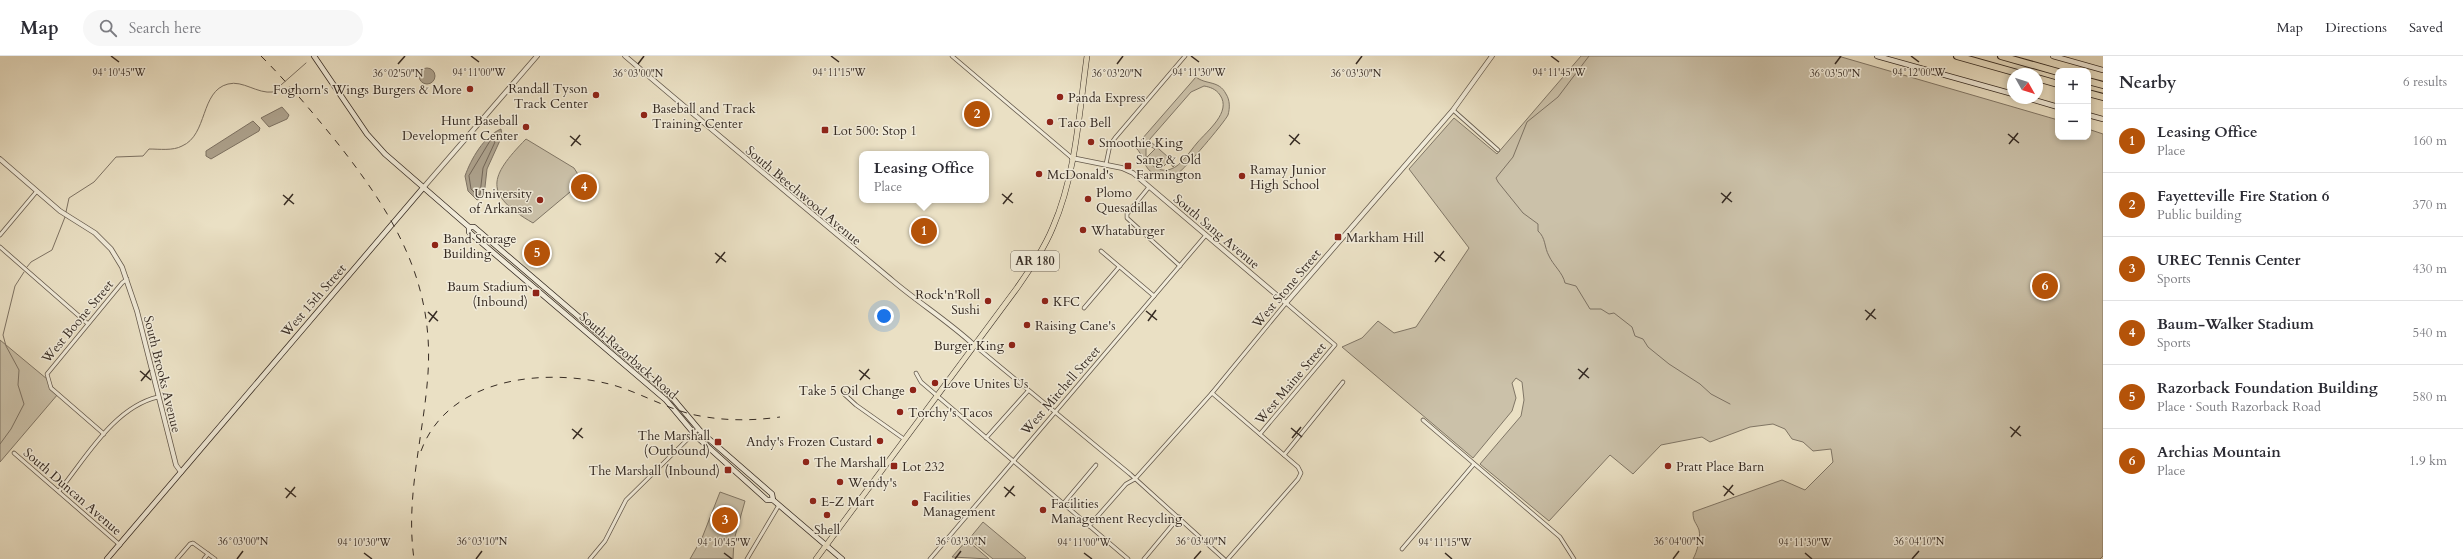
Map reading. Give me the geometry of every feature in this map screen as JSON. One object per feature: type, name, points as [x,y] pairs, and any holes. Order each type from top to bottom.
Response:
[{"type":"highway","points":[[1957,56],[2007,70]]},
{"type":"highway","points":[[2001,56],[2055,71]]},
{"type":"highway","points":[[2043,80],[2055,83]]},
{"type":"highway","points":[[2091,82],[2103,85]]},
{"type":"highway","points":[[2091,94],[2103,97]]},
{"type":"main road","name":"South Razorback Road","points":[[314,56],[367,134],[385,154],[469,227],[470,232],[669,403],[693,434],[767,500],[773,500],[780,505],[842,559]]},
{"type":"main road","name":"AR 180","points":[[816,559],[1020,283],[1043,248],[1058,213],[1072,158],[1087,56]]},
{"type":"main road","points":[[1877,56],[2007,92]]},
{"type":"main road","points":[[2053,56],[2103,70]]},
{"type":"main road","points":[[2043,103],[2055,106]]},
{"type":"main road","points":[[2091,116],[2103,119]]},
{"type":"main road","name":"West 15th Street","points":[[107,559],[423,188]]},
{"type":"main road","name":"South Razorback Road","points":[[469,227],[474,227],[670,395],[698,429],[772,494],[773,500]]},
{"type":"street","name":"West 15th Street","points":[[423,188],[537,56]]},
{"type":"street","name":"South Beechwood Avenue","points":[[625,56],[748,162],[898,286],[942,317],[974,344]]},
{"type":"street","points":[[952,56],[1072,158]]},
{"type":"street","points":[[1106,164],[1110,145],[1115,138],[1185,56]]},
{"type":"street","name":"West Stone Street","points":[[1088,526],[1126,484],[1135,479],[1212,393],[1286,303],[1453,110],[1492,56]]},
{"type":"street","points":[[1453,110],[1498,150]]},
{"type":"street","name":"South Sang Avenue","points":[[1072,158],[1129,170],[1335,345]]},
{"type":"street","name":"South Brooks Avenue","points":[[0,159],[60,211],[87,226],[103,240],[117,258],[127,279],[176,465],[180,472]]},
{"type":"street","points":[[1149,187],[1127,214],[1127,218],[1180,266]]},
{"type":"street","points":[[0,235],[37,191]]},
{"type":"street","name":"West Mitchell Street","points":[[930,559],[1206,235]]},
{"type":"street","points":[[0,248],[87,323]]},
{"type":"street","points":[[1101,251],[1154,296]]},
{"type":"street","points":[[1084,308],[1119,267]]},
{"type":"street","name":"West Boone Street","points":[[104,434],[51,388],[47,379],[49,368],[127,279]]},
{"type":"street","points":[[974,344],[1054,413],[1135,479],[1224,559]]},
{"type":"street","name":"West Maine Street","points":[[1260,434],[1300,389],[1318,364],[1335,345]]},
{"type":"street","points":[[916,373],[921,382],[1128,559]]},
{"type":"street","points":[[1284,455],[1343,382]]},
{"type":"street","points":[[986,438],[1028,391]]},
{"type":"street","points":[[1212,393],[1284,455],[1301,473],[1298,479],[1228,559]]},
{"type":"street","points":[[844,394],[856,405],[904,440]]},
{"type":"street","points":[[59,491],[104,434],[137,404],[158,397]]},
{"type":"street","points":[[1424,420],[1560,537],[1574,559]]},
{"type":"street","points":[[590,559],[605,541],[623,503],[698,429]]},
{"type":"street","name":"South Duncan Avenue","points":[[14,453],[120,545]]},
{"type":"street","points":[[1402,549],[1474,464]]},
{"type":"street","points":[[1063,504],[1096,465]]},
{"type":"street","points":[[747,559],[780,505]]},
{"type":"street","points":[[1144,559],[1179,517]]},
{"type":"street","points":[[177,559],[190,544],[193,543],[215,559]]},
{"type":"street","points":[[204,559],[208,554]]},
{"type":"shaded area","points":[[1581,56],[1838,56],[2055,119],[2055,140],[2091,140],[2091,130],[2103,134],[2103,556],[2100,559],[1693,559],[1698,545],[1699,530],[1694,520],[1693,512],[1782,480],[1805,490],[1833,462],[1831,449],[1813,451],[1803,442],[1792,439],[1785,429],[1773,424],[1750,427],[1710,442],[1702,437],[1661,445],[1633,474],[1610,455],[1549,521],[1480,464],[1521,416],[1524,400],[1522,382],[1516,378],[1512,383],[1516,398],[1512,411],[1473,458],[1342,347],[1362,338],[1378,321],[1394,333],[1416,327],[1469,248],[1409,169],[1454,118],[1497,154]]},
{"type":"shaded area","points":[[1196,77],[1220,87],[1226,94],[1229,104],[1228,115],[1204,146],[1178,173],[1165,176],[1152,173],[1135,147]],"holes":[[[1204,86],[1217,91],[1223,101],[1223,108],[1217,121],[1178,165],[1167,170],[1156,168],[1150,163],[1146,156],[1146,147],[1150,139],[1191,92]]]},
{"type":"shaded area","points":[[526,139],[574,168],[579,176],[576,187],[533,223],[517,213],[506,203],[499,194],[497,184],[504,164]]},
{"type":"shaded area","points":[[1151,142],[1176,164],[1173,167],[1169,161],[1161,169],[1147,157],[1155,149],[1148,145]]},
{"type":"shaded area","points":[[0,340],[47,379],[58,394],[0,462]]},
{"type":"shaded area","points":[[720,492],[745,501],[734,540],[733,559],[690,559],[702,538]]},
{"type":"shaded area","points":[[983,522],[1026,558],[993,559],[969,539]]},
{"type":"shaded area","points":[[967,540],[989,559],[952,557]]},
{"type":"water","points":[[427,68],[434,73],[435,76],[430,83],[427,84],[420,79],[419,76],[424,69]]},
{"type":"water","points":[[282,107],[289,115],[287,119],[269,127],[261,118]]},
{"type":"water","points":[[253,121],[260,128],[259,131],[211,159],[206,156],[206,151]]},
{"type":"water","points":[[501,129],[502,136],[487,169],[484,196],[477,200],[468,191],[465,176],[471,162],[484,142],[495,132]]},
{"type":"waterway","points":[[1589,56],[1558,97],[1527,122],[1513,157],[1496,178],[1523,213],[1538,224],[1538,231],[1544,240],[1547,253],[1564,279],[1565,283],[1576,286],[1590,309],[1601,309],[1609,314],[1614,313],[1632,327],[1635,336],[1643,339],[1648,347],[1669,364],[1700,384],[1711,394],[1730,404]]},
{"type":"waterway","points":[[66,212],[69,198],[94,182],[116,157],[143,156],[149,149],[174,149],[182,146],[190,140],[196,133],[208,104],[219,88],[234,83],[245,85],[261,91],[273,92],[306,63]]},
{"type":"waterway","points":[[27,267],[31,262],[52,250],[65,217]]},
{"type":"waterway","points":[[0,444],[11,429],[24,404],[18,385],[19,370],[6,346],[3,335],[15,286],[24,272]]},
{"type":"railway","points":[[261,56],[311,111],[359,171],[377,197],[392,223],[406,250],[417,279],[424,308],[428,340],[428,373],[413,489],[412,535],[414,559]]},
{"type":"railway","points":[[421,451],[434,426],[453,407],[476,393],[502,384],[530,378],[559,377],[613,385],[674,409],[706,417],[738,420],[780,417]]},
{"type":"place","name":"Foghorn's Wings Burgers & More","points":[[470,89]]},
{"type":"place","name":"Randall Tyson Track Center","points":[[596,95]]},
{"type":"place","name":"Panda Express","points":[[1060,97]]},
{"type":"place","name":"Fayetteville Fire Station 6","points":[[977,114]]},
{"type":"place","name":"Baseball and Track Training Center","points":[[644,115]]},
{"type":"place","name":"Taco Bell","points":[[1050,122]]},
{"type":"place","name":"Hunt Baseball Development Center","points":[[526,127]]},
{"type":"place","name":"Lot 500: Stop 1","points":[[825,130]]},
{"type":"place","name":"Smoothie King","points":[[1091,142]]},
{"type":"place","name":"Sang & Old Farmington","points":[[1128,166]]},
{"type":"place","name":"McDonald's","points":[[1039,174]]},
{"type":"place","name":"Ramay Junior High School","points":[[1242,176]]},
{"type":"place","name":"Baum-Walker Stadium","points":[[584,187]]},
{"type":"place","name":"Plomo Quesadillas","points":[[1088,199]]},
{"type":"place","name":"University of Arkansas","points":[[540,200]]},
{"type":"place","name":"Whataburger","points":[[1083,230]]},
{"type":"place","name":"Leasing Office","points":[[924,231]]},
{"type":"place","name":"Markham Hill","points":[[1338,237]]},
{"type":"place","name":"Band Storage Building","points":[[435,245]]},
{"type":"place","name":"Razorback Foundation Building","points":[[537,253]]},
{"type":"place","name":"Archias Mountain","points":[[2045,286]]},
{"type":"place","name":"Baum Stadium (Inbound)","points":[[536,293]]},
{"type":"place","name":"Rock'n'Roll Sushi","points":[[988,301]]},
{"type":"place","name":"KFC","points":[[1045,301]]},
{"type":"place","name":"Raising Cane's","points":[[1027,325]]},
{"type":"place","name":"Burger King","points":[[1012,345]]},
{"type":"place","name":"Love Unites Us","points":[[935,383]]},
{"type":"place","name":"Take 5 Oil Change","points":[[913,390]]},
{"type":"place","name":"Torchy's Tacos","points":[[900,412]]},
{"type":"place","name":"Andy's Frozen Custard","points":[[880,441]]},
{"type":"place","name":"The Marshall (Outbound)","points":[[718,442]]},
{"type":"place","name":"The Marshall","points":[[806,462]]},
{"type":"place","name":"Lot 232","points":[[894,466]]},
{"type":"place","name":"Pratt Place Barn","points":[[1668,466]]},
{"type":"place","name":"The Marshall (Inbound)","points":[[728,470]]},
{"type":"place","name":"Wendy's","points":[[840,482]]},
{"type":"place","name":"E-Z Mart","points":[[813,501]]},
{"type":"place","name":"Facilities Management","points":[[915,503]]},
{"type":"place","name":"Facilities Management Recycling","points":[[1043,510]]},
{"type":"place","name":"Shell","points":[[827,515]]},
{"type":"place","name":"UREC Tennis Center","points":[[725,520]]}]
